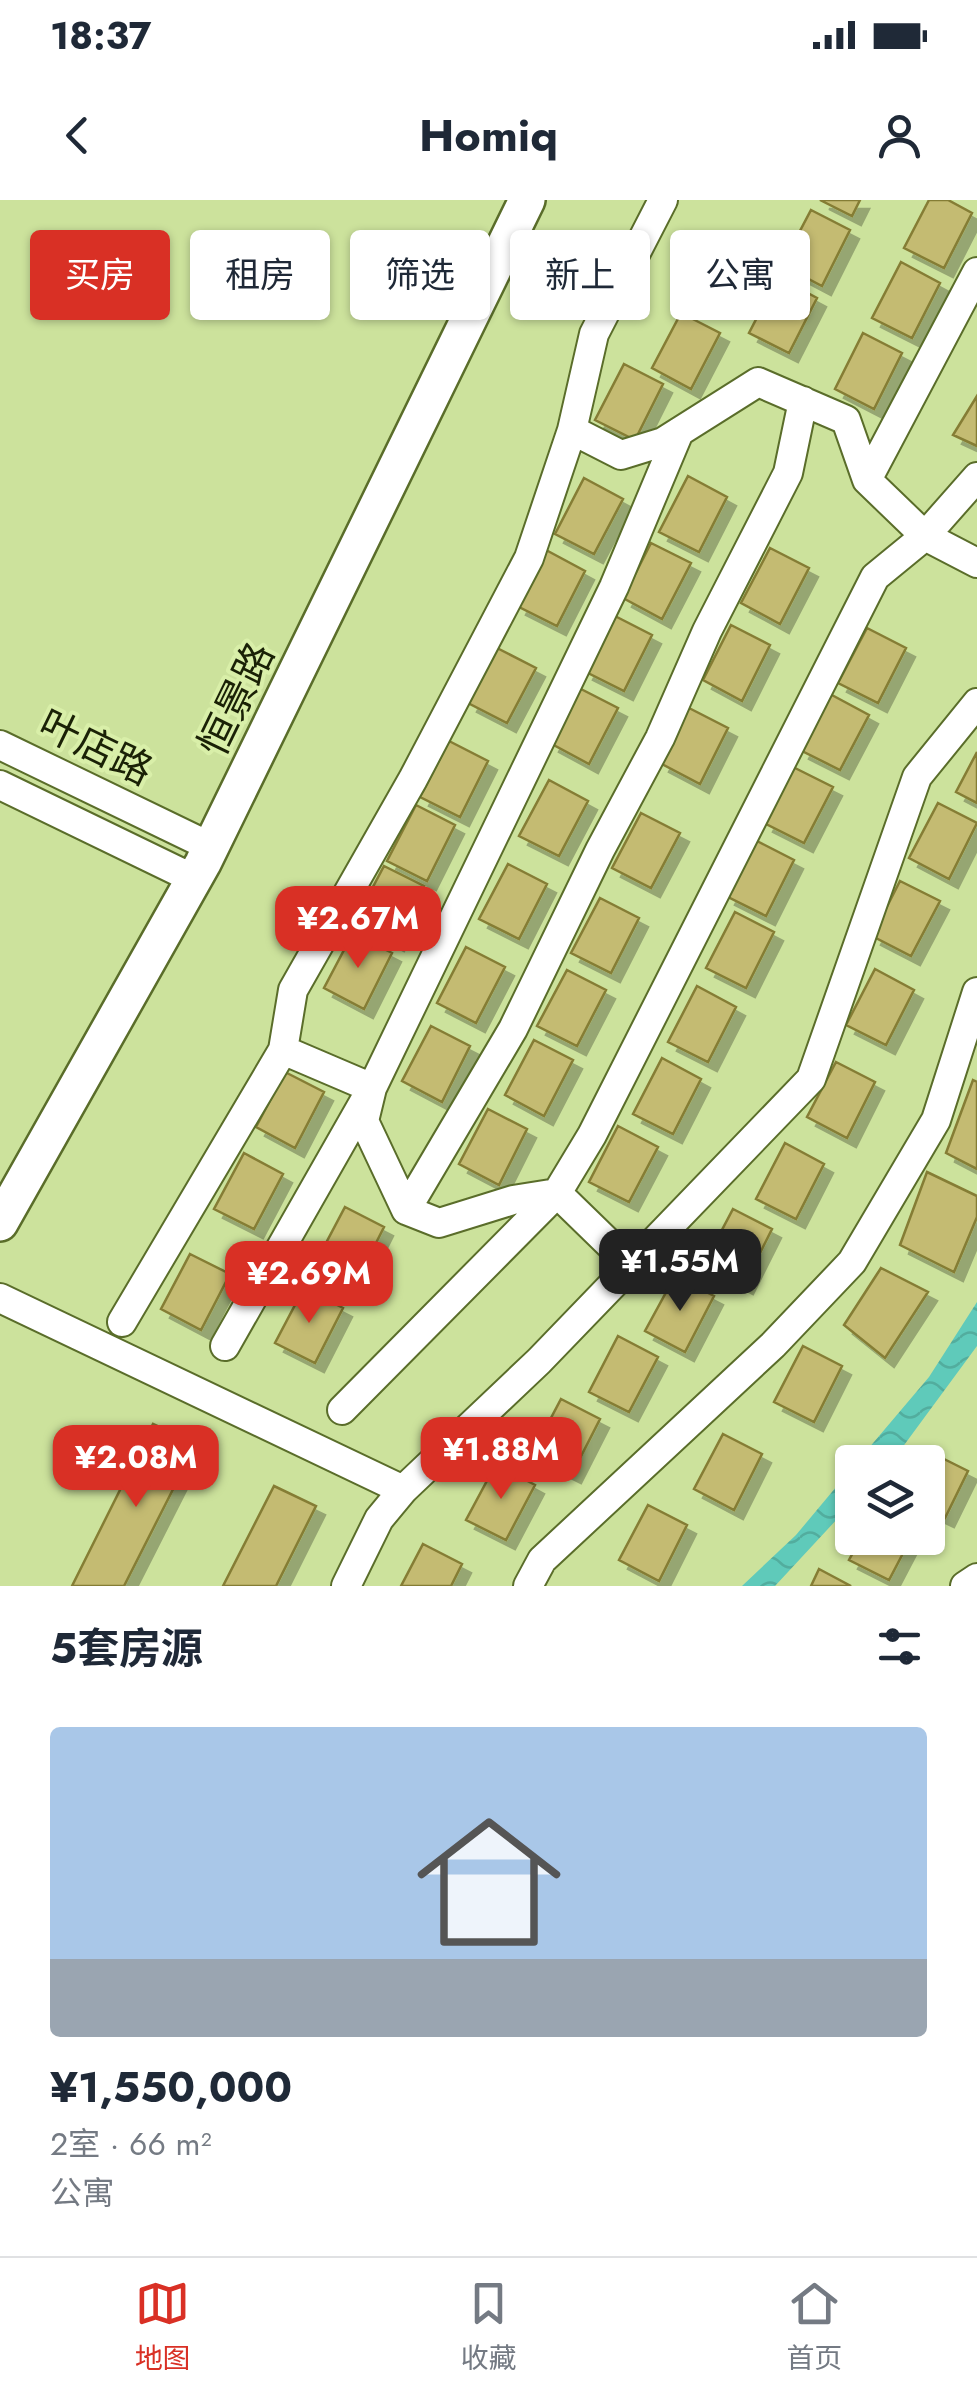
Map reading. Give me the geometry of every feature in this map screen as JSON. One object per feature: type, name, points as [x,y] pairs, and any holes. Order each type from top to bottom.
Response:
[{"type":"street","name":"恒景路","points":[[0,1223],[211,847],[526,200]]},
{"type":"street","points":[[122,1322],[283,1050],[293,990],[413,780],[529,558],[572,430],[594,334],[663,200]]},
{"type":"street","points":[[867,480],[977,272]]},
{"type":"street","points":[[572,430],[620,455],[678,432],[758,382],[846,420],[867,480],[925,536],[977,563]]},
{"type":"street","points":[[406,1210],[513,1029],[600,850],[660,738],[707,631],[788,473],[803,401]]},
{"type":"street","points":[[225,1346],[372,1088],[614,587],[678,432]]},
{"type":"street","points":[[342,1410],[557,1193],[592,1135],[874,576],[925,536],[977,477]]},
{"type":"street","points":[[346,1586],[379,1518],[403,1490],[631,1266],[811,1080],[917,777],[977,703]]},
{"type":"street","name":"叶店路","points":[[0,744],[211,847]]},
{"type":"street","name":"叶店路","points":[[0,785],[194,878]]},
{"type":"street","points":[[528,1586],[542,1560],[773,1345],[852,1262],[936,1120],[977,992]]},
{"type":"street","points":[[283,1050],[372,1088]]},
{"type":"street","points":[[372,1088],[364,1121],[406,1210],[440,1223],[513,1200],[557,1193]]},
{"type":"street","points":[[557,1193],[631,1266]]},
{"type":"street","points":[[0,1298],[403,1490]]},
{"type":"street","points":[[965,1586],[977,1578]]},
{"type":"water","points":[[977,1302],[977,1346],[904,1445],[871,1445],[929,1377]]},
{"type":"water","points":[[835,1488],[835,1521],[775,1586],[742,1586],[796,1535]]},
{"type":"building","points":[[820,200],[860,200],[852,216]]},
{"type":"building","points":[[929,200],[948,200],[972,213],[944,268],[904,248]]},
{"type":"building","points":[[811,210],[850,230],[822,286],[810,280],[810,230],[800,230]]},
{"type":"building","points":[[901,262],[940,283],[912,338],[872,318]]},
{"type":"building","points":[[677,320],[695,320],[720,333],[691,389],[652,368]]},
{"type":"building","points":[[756,320],[806,320],[789,353],[749,333]]},
{"type":"building","points":[[863,333],[902,353],[874,409],[835,389]]},
{"type":"building","points":[[624,364],[663,384],[635,440],[595,420]]},
{"type":"building","points":[[977,396],[977,446],[953,435]]},
{"type":"building","points":[[688,476],[727,497],[699,552],[659,532]]},
{"type":"building","points":[[584,478],[623,499],[594,554],[555,534]]},
{"type":"building","points":[[651,543],[691,563],[662,619],[623,598]]},
{"type":"building","points":[[770,548],[809,568],[780,624],[741,603]]},
{"type":"building","points":[[546,550],[585,571],[557,626],[517,606]]},
{"type":"building","points":[[613,615],[652,635],[624,691],[584,671]]},
{"type":"building","points":[[731,625],[770,645],[742,701],[703,680]]},
{"type":"building","points":[[867,628],[906,648],[878,703],[838,683]]},
{"type":"building","points":[[497,648],[536,668],[507,723],[468,703]]},
{"type":"building","points":[[579,688],[618,708],[589,764],[550,743]]},
{"type":"building","points":[[830,694],[869,715],[840,770],[800,750]]},
{"type":"building","points":[[689,708],[728,728],[700,784],[660,763]]},
{"type":"building","points":[[449,741],[488,761],[460,817],[420,797]]},
{"type":"building","points":[[977,752],[977,803],[956,792]]},
{"type":"building","points":[[793,767],[833,787],[804,843],[764,823]]},
{"type":"building","points":[[549,780],[588,801],[559,856],[519,836]]},
{"type":"building","points":[[938,803],[977,823],[949,879],[909,858]]},
{"type":"building","points":[[416,805],[455,825],[427,881],[387,861]]},
{"type":"building","points":[[641,813],[680,833],[651,888],[612,868]]},
{"type":"building","points":[[755,840],[794,860],[766,916],[726,896]]},
{"type":"building","points":[[508,864],[547,884],[519,939],[479,919]]},
{"type":"building","points":[[384,866],[424,886],[395,942],[355,921]]},
{"type":"building","points":[[900,881],[940,901],[911,956],[872,936]]},
{"type":"building","points":[[600,898],[639,918],[611,973],[571,953]]},
{"type":"building","points":[[735,912],[774,932],[746,988],[706,968]]},
{"type":"building","points":[[353,933],[392,953],[364,1009],[324,988]]},
{"type":"building","points":[[466,947],[505,967],[476,1023],[437,1003]]},
{"type":"building","points":[[875,969],[914,990],[886,1045],[846,1025]]},
{"type":"building","points":[[567,970],[606,990],[577,1046],[537,1026]]},
{"type":"building","points":[[697,986],[736,1007],[708,1062],[668,1042]]},
{"type":"building","points":[[431,1026],[470,1046],[442,1102],[402,1081]]},
{"type":"building","points":[[534,1040],[573,1060],[544,1116],[505,1095]]},
{"type":"building","points":[[662,1058],[701,1079],[673,1134],[633,1114]]},
{"type":"building","points":[[836,1062],[875,1082],[847,1138],[807,1117]]},
{"type":"building","points":[[285,1072],[324,1092],[295,1148],[256,1127]]},
{"type":"building","points":[[973,1080],[977,1082],[977,1169],[946,1153]]},
{"type":"building","points":[[488,1109],[527,1129],[499,1185],[459,1164]]},
{"type":"building","points":[[618,1126],[658,1147],[629,1202],[589,1182]]},
{"type":"building","points":[[785,1143],[824,1164],[796,1219],[756,1199]]},
{"type":"building","points":[[244,1153],[283,1174],[254,1229],[214,1209]]},
{"type":"building","points":[[927,1172],[977,1196],[977,1217],[954,1272],[900,1245]]},
{"type":"building","points":[[345,1207],[384,1227],[356,1283],[316,1262]]},
{"type":"building","points":[[733,1209],[772,1229],[744,1285],[704,1264]]},
{"type":"building","points":[[190,1254],[230,1274],[201,1330],[161,1309]]},
{"type":"building","points":[[881,1268],[928,1292],[885,1358],[844,1325]]},
{"type":"building","points":[[675,1276],[714,1296],[685,1352],[645,1331]]},
{"type":"building","points":[[304,1288],[343,1308],[315,1363],[275,1343]]},
{"type":"building","points":[[618,1336],[658,1357],[629,1412],[589,1392]]},
{"type":"building","points":[[803,1346],[842,1366],[814,1422],[774,1402]]},
{"type":"building","points":[[561,1399],[600,1419],[572,1474],[532,1454]]},
{"type":"building","points":[[153,1424],[196,1444],[124,1586],[72,1586]]},
{"type":"building","points":[[723,1434],[762,1454],[734,1510],[694,1489]]},
{"type":"building","points":[[945,1460],[968,1471],[945,1518]]},
{"type":"building","points":[[496,1464],[535,1485],[506,1540],[466,1520]]},
{"type":"building","points":[[274,1486],[316,1506],[276,1586],[223,1586]]},
{"type":"building","points":[[648,1505],[687,1525],[659,1581],[619,1560]]},
{"type":"building","points":[[423,1544],[462,1564],[451,1586],[401,1586]]},
{"type":"building","points":[[852,1555],[902,1555],[889,1580],[849,1560]]},
{"type":"building","points":[[819,1569],[851,1586],[811,1586]]}]
